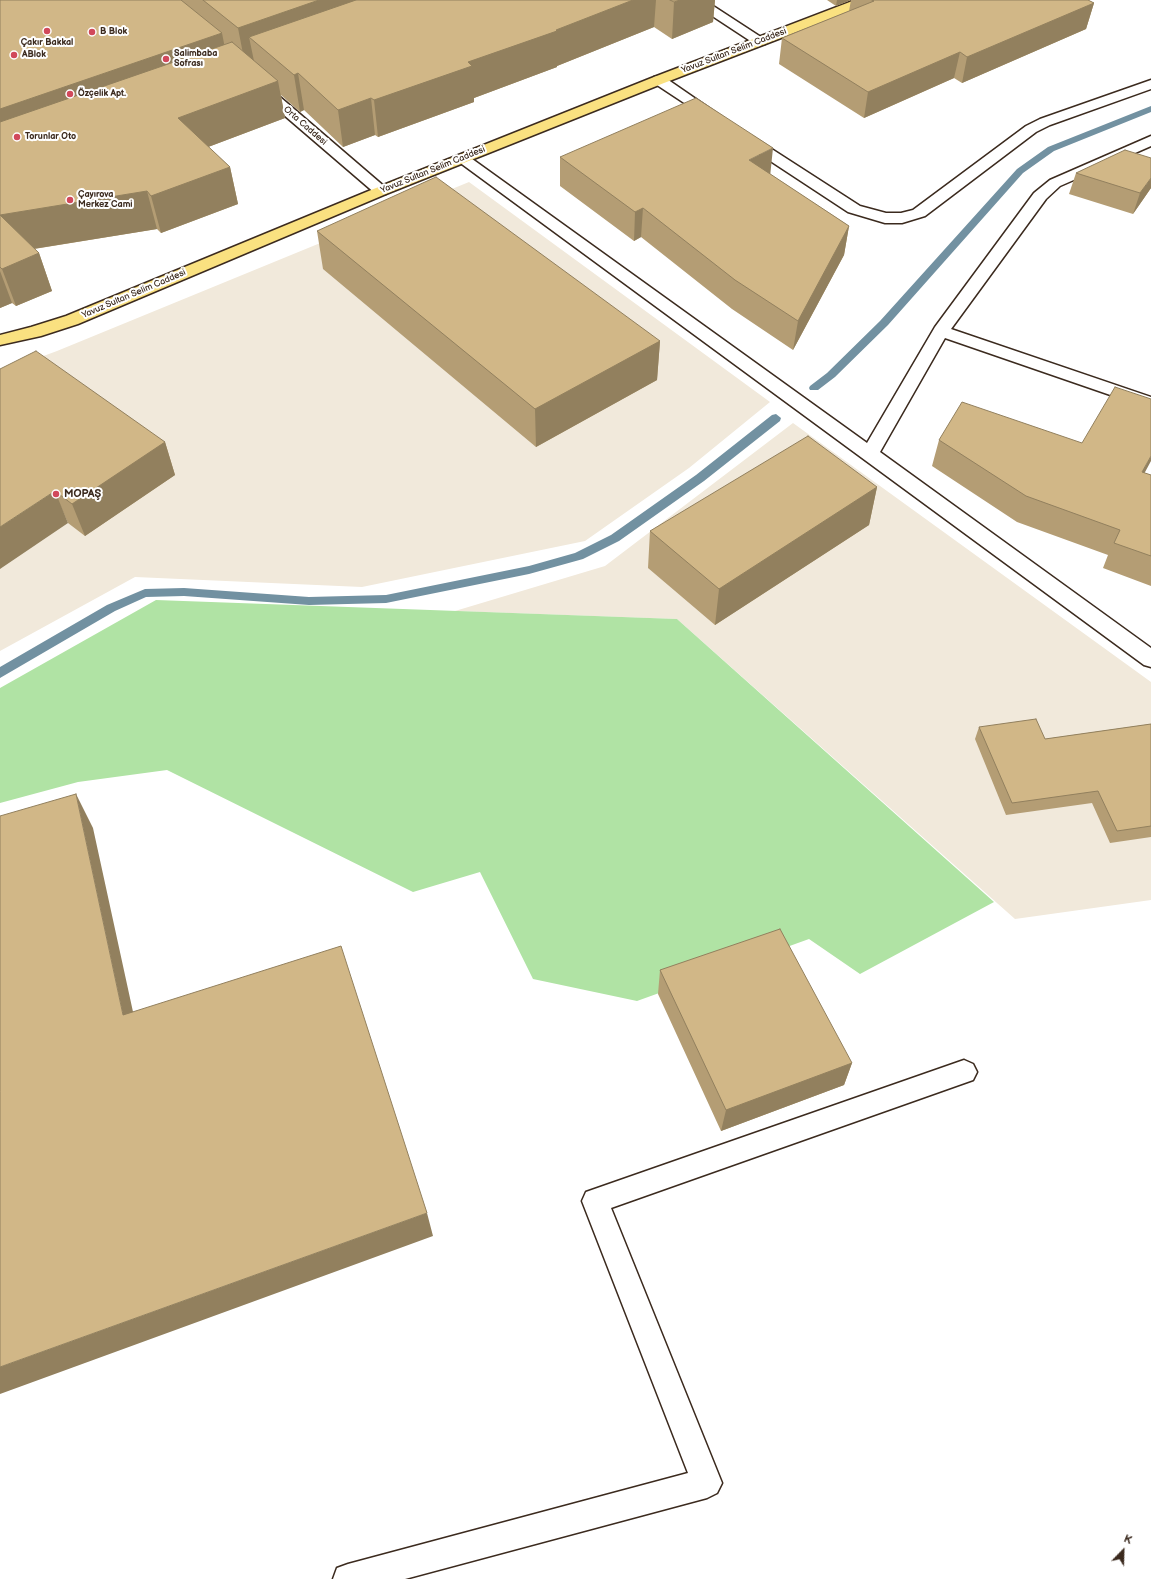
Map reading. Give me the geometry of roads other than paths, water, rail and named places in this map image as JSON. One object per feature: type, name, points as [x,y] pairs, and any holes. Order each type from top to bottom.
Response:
[{"type":"main road","name":"Yavuz Sultan Selim Caddesi","points":[[0,340],[35,332],[72,320],[381,191],[659,80],[867,0]]},
{"type":"street","points":[[695,0],[760,41]]},
{"type":"street","name":"Orta Caddesi","points":[[248,77],[381,191]]},
{"type":"street","points":[[659,80],[724,124]]},
{"type":"street","points":[[737,132],[854,209],[885,218],[902,218],[919,213],[1031,129],[1045,122],[1151,84]]},
{"type":"street","points":[[870,453],[941,331],[1047,188],[1151,140]]},
{"type":"street","points":[[463,159],[870,453],[1151,659]]},
{"type":"street","points":[[941,331],[1151,403]]},
{"type":"street","points":[[348,1579],[707,1483],[595,1201],[964,1072]]},
{"type":"waterway","points":[[814,388],[831,375],[884,323],[1020,171],[1051,149],[1151,109]]},
{"type":"waterway","points":[[0,673],[111,608],[145,593],[184,592],[309,601],[386,599],[529,570],[579,556],[615,538],[700,478],[776,418]]},
{"type":"place","name":"Çakır Bakkal","points":[[47,31]]},
{"type":"place","name":"B Blok","points":[[92,32]]},
{"type":"place","name":"ABlok","points":[[14,55]]},
{"type":"place","name":"Salimbaba Sofrası","points":[[166,59]]},
{"type":"place","name":"Özçelik Apt.","points":[[70,94]]},
{"type":"place","name":"Torunlar Oto","points":[[17,137]]},
{"type":"place","name":"Çayırova Merkez Cami","points":[[70,200]]},
{"type":"place","name":"MOPAŞ","points":[[56,494]]}]
